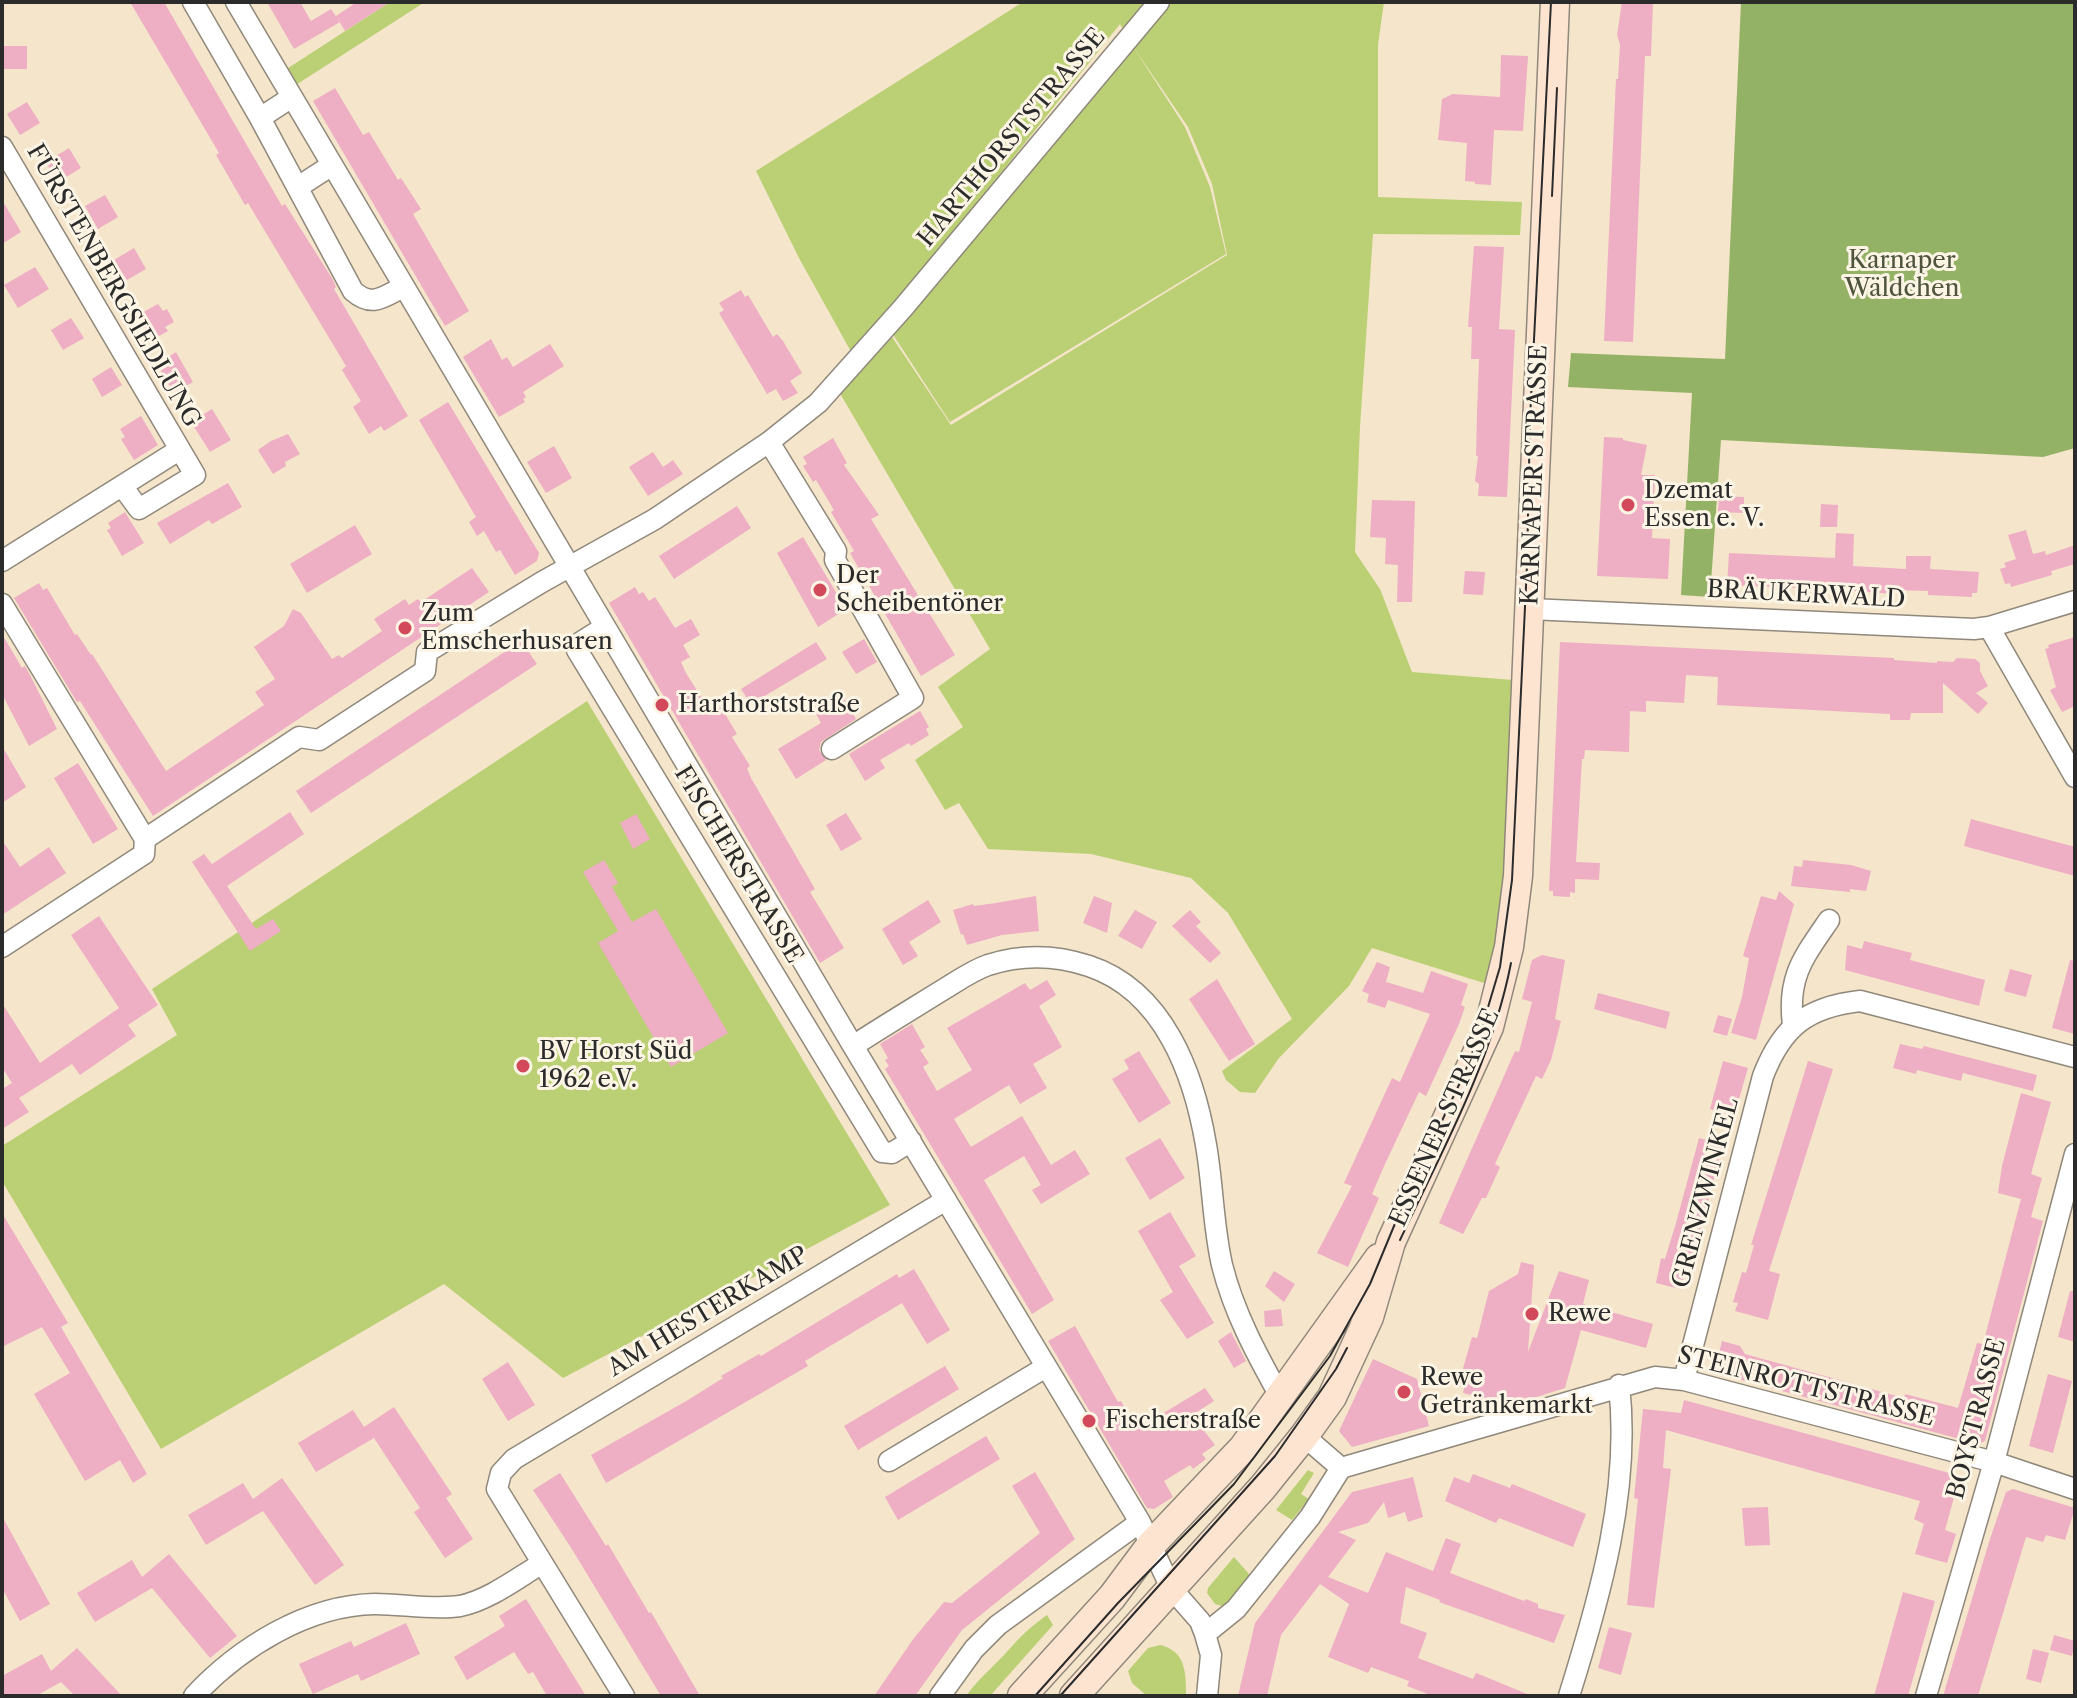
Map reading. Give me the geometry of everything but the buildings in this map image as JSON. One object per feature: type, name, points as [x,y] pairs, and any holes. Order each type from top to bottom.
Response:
[{"type":"main road","name":"KARNAPER STRASSE","points":[[1509,947],[1518,876],[1555,2]]},
{"type":"main road","name":"ESSENER STRASSE","points":[[1074,1696],[1263,1487],[1332,1397],[1369,1317],[1391,1242],[1489,1027],[1509,947]]},
{"type":"main road","name":"ESSENER STRASSE","points":[[1022,1696],[1112,1597],[1145,1534],[1243,1448],[1391,1242]]},
{"type":"street","points":[[193,2],[260,118],[353,291],[363,300],[376,300],[403,287]]},
{"type":"street","name":"FISCHERSTRASSE","points":[[236,2],[1145,1534]]},
{"type":"street","name":"HARTHORSTSTRASSE","points":[[2,947],[144,854],[145,839],[299,737],[319,740],[425,671],[427,652],[655,519],[769,442],[818,403],[846,375],[1159,2]]},
{"type":"street","points":[[260,118],[292,97]]},
{"type":"street","name":"FÜRSTENBERGSIEDLUNG","points":[[2,147],[195,475],[139,509],[122,486]]},
{"type":"street","points":[[298,187],[332,165]]},
{"type":"street","points":[[769,442],[836,551],[835,560],[913,698],[832,749]]},
{"type":"street","name":"FÜRSTENBERGSIEDLUNG","points":[[2,561],[179,450]]},
{"type":"street","name":"BRÄUKERWALD","points":[[1530,609],[1974,629],[2075,601]]},
{"type":"street","points":[[2,604],[145,839]]},
{"type":"street","name":"FISCHERSTRASSE","points":[[605,627],[581,642],[577,650],[882,1152],[892,1153],[911,1141]]},
{"type":"street","points":[[1989,627],[2075,777]]},
{"type":"street","points":[[1793,1025],[1790,1003],[1796,974],[1829,920]]},
{"type":"street","points":[[853,1046],[968,975],[1005,960],[1032,957],[1077,962],[1117,979],[1138,994],[1169,1034],[1194,1094],[1206,1147],[1216,1228],[1230,1296],[1281,1398]]},
{"type":"street","name":"GRENZWINKEL","points":[[1684,1380],[1763,1076],[1772,1052],[1793,1025],[1817,1011],[1860,1001],[2075,1057]]},
{"type":"street","name":"BOYSTRASSE","points":[[1926,1696],[1994,1462],[2075,1154]]},
{"type":"street","name":"AM HESTERKAMP","points":[[541,1564],[497,1489],[501,1473],[514,1459],[946,1200]]},
{"type":"street","points":[[889,1461],[1046,1367]]},
{"type":"street","name":"STEINROTTSTRASSE","points":[[1341,1468],[1655,1377],[1684,1380],[1994,1462],[2075,1489]]},
{"type":"street","points":[[1569,1696],[1592,1622],[1612,1533],[1623,1423],[1619,1385]]},
{"type":"street","points":[[1205,1634],[1236,1609],[1310,1517],[1341,1468],[1304,1436]]},
{"type":"street","points":[[940,1696],[974,1649],[998,1625],[1145,1534],[1171,1588],[1200,1621],[1205,1634],[1211,1655],[1207,1696]]},
{"type":"street","points":[[194,1696],[217,1671],[269,1636],[330,1610],[372,1604],[459,1606],[481,1600],[541,1564],[624,1696]]},
{"type":"green space","points":[[390,2],[425,2],[288,90],[279,74]]},
{"type":"green space","points":[[1023,2],[1384,2],[1378,45],[1378,197],[1522,202],[1520,235],[1373,234],[1355,552],[1380,589],[1412,672],[1526,681],[1500,988],[1372,948],[1349,986],[1279,1058],[1255,1093],[1240,1092],[1226,1080],[1222,1071],[1292,1019],[1228,913],[1191,878],[1091,854],[988,849],[959,803],[945,810],[915,760],[963,727],[938,687],[990,649],[838,390],[890,334],[951,425],[1227,255],[1212,184],[1188,127],[1120,24],[854,357],[799,258],[756,171]]},
{"type":"green space","name":"Karnaper Wäldchen","points":[[1741,2],[2075,2],[2075,448],[2043,457],[1721,440],[1710,597],[1681,595],[1692,393],[1568,387],[1571,353],[1725,359]]},
{"type":"green space","points":[[1132,45],[1185,127],[1210,187],[1226,254],[950,422],[892,333]]},
{"type":"green space","points":[[587,701],[890,1205],[563,1378],[444,1284],[161,1449],[2,1181],[2,1146],[177,1035],[152,989]]},
{"type":"green space","points":[[1308,1470],[1314,1473],[1301,1494],[1309,1499],[1292,1520],[1276,1510]]},
{"type":"green space","points":[[1234,1557],[1250,1575],[1233,1598],[1222,1606],[1215,1604],[1207,1593],[1208,1588]]},
{"type":"green space","points":[[1047,1615],[1053,1625],[990,1696],[966,1696],[1020,1637]]},
{"type":"green space","points":[[1160,1645],[1180,1658],[1185,1671],[1186,1696],[1147,1696],[1132,1683],[1128,1671],[1148,1648]]},
{"type":"tram line","points":[[1035,1696],[1118,1603],[1234,1484],[1330,1356],[1370,1284],[1406,1197],[1465,1072],[1483,1024],[1500,967],[1512,880],[1527,565],[1530,419],[1551,2]]},
{"type":"tram line","points":[[1552,196],[1557,88]]},
{"type":"tram line","points":[[1400,1240],[1479,1070],[1492,1035],[1511,963]]},
{"type":"tram line","points":[[1060,1696],[1275,1456],[1336,1369],[1347,1348]]},
{"type":"place","name":"Dzemat Essen e. V.","points":[[1628,505]]},
{"type":"place","name":"Der Scheibentöner","points":[[820,590]]},
{"type":"place","name":"Zum Emscherhusaren","points":[[405,628]]},
{"type":"place","name":"Harthorststraße","points":[[662,705]]},
{"type":"place","name":"BV Horst Süd 1962 e.V.","points":[[523,1066]]},
{"type":"place","name":"Rewe","points":[[1532,1314]]},
{"type":"place","name":"Rewe Getränkemarkt","points":[[1404,1392]]},
{"type":"place","name":"Fischerstraße","points":[[1089,1421]]}]
